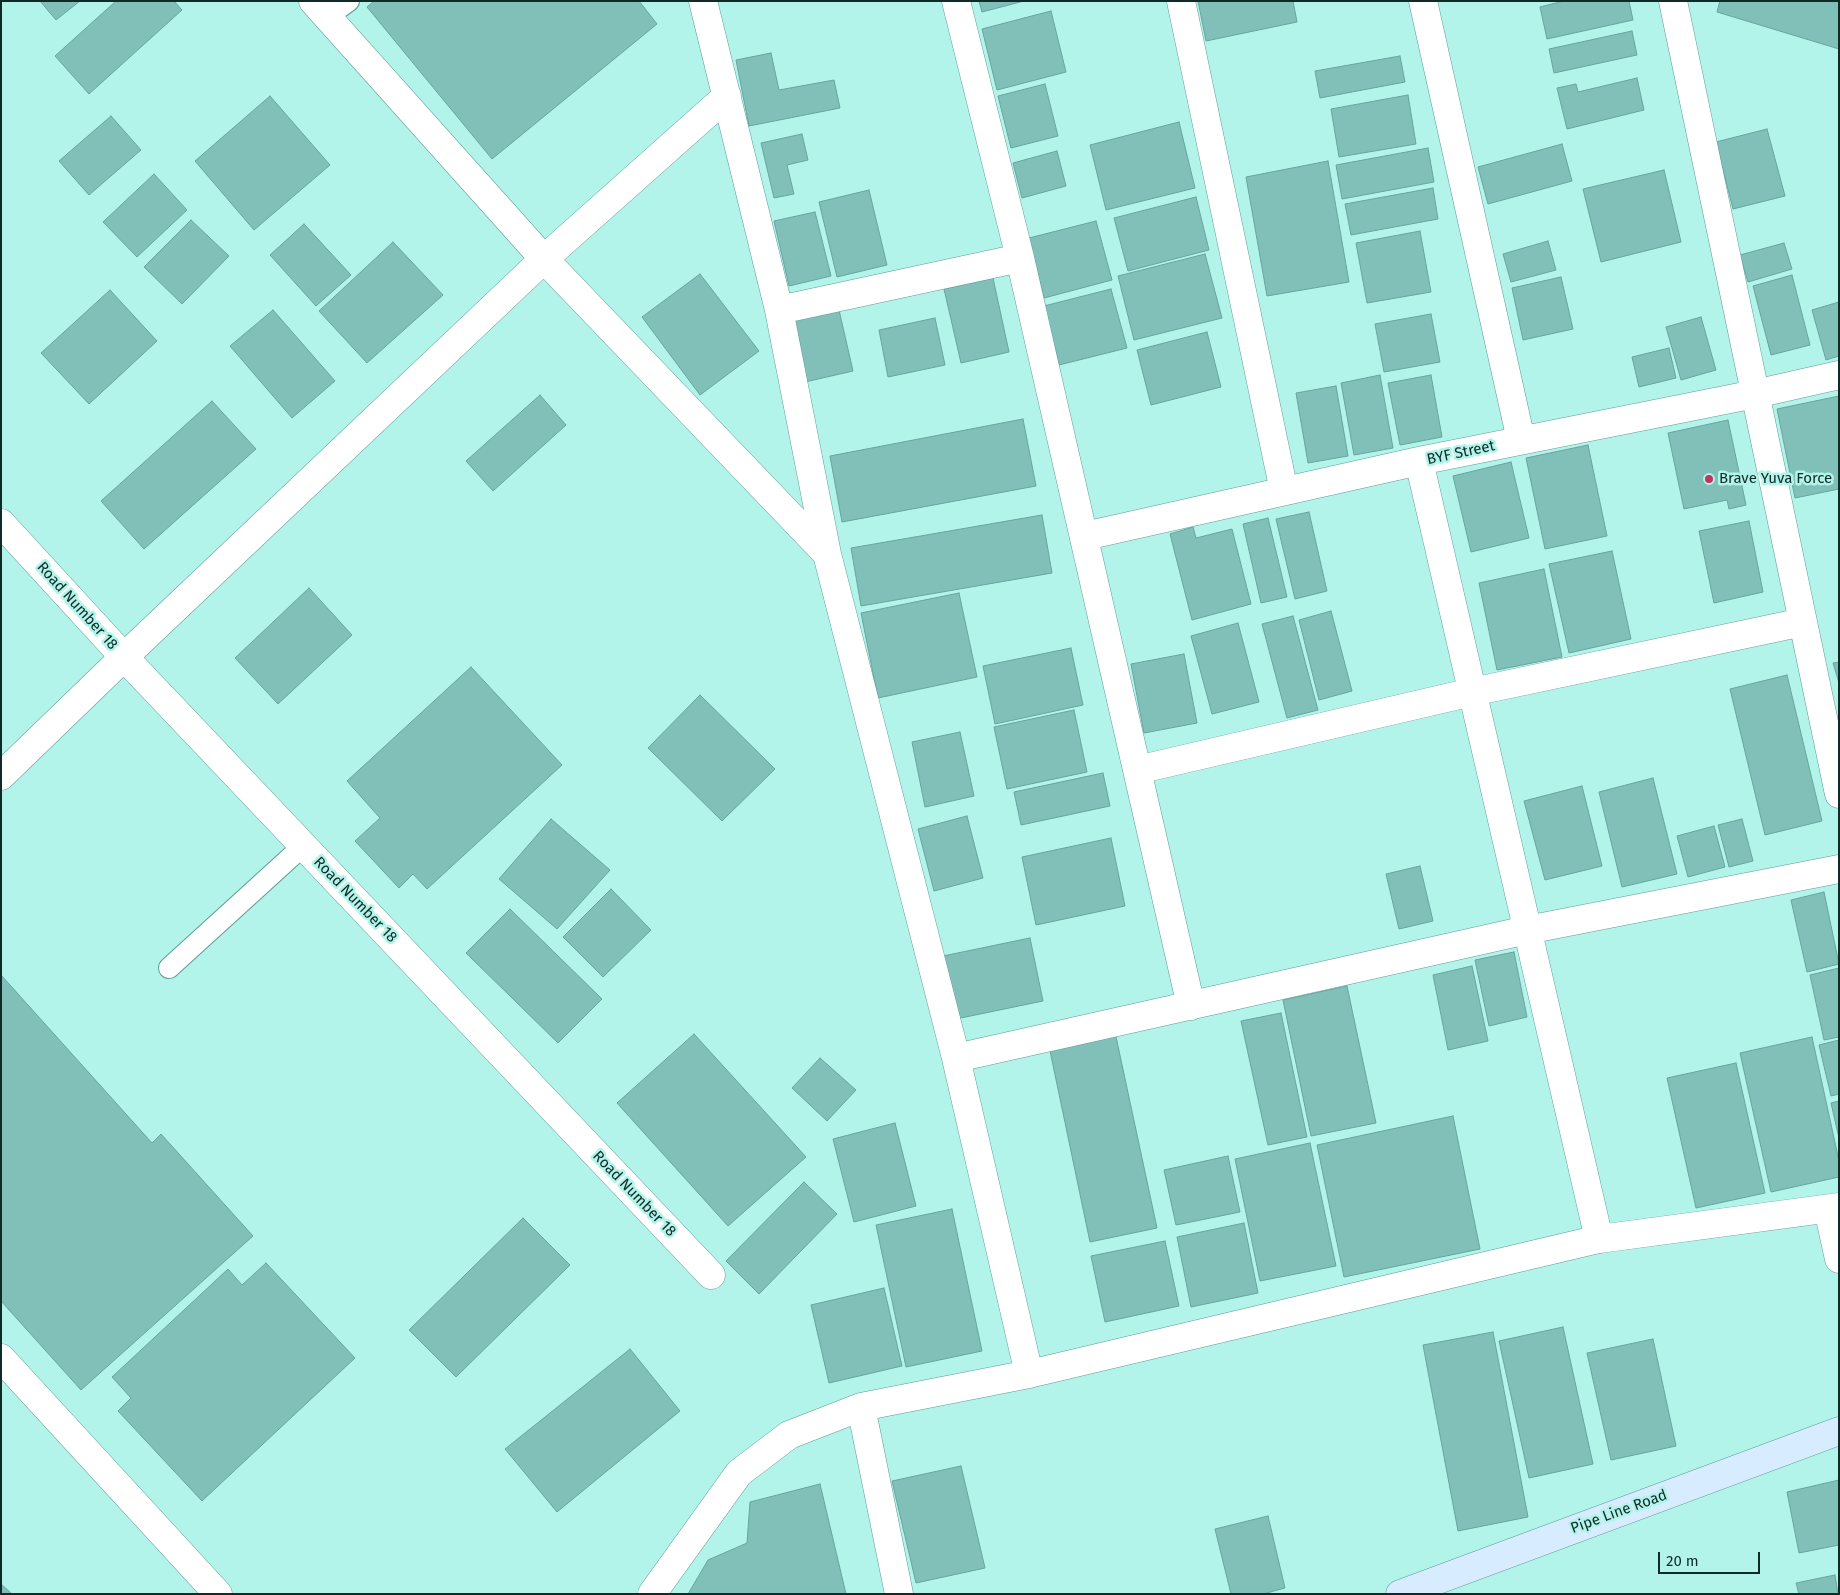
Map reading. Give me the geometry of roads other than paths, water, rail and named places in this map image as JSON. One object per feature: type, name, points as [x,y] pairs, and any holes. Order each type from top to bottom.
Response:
[{"type":"street","points":[[703,1],[779,310],[827,554],[956,1058],[1029,1374]]},
{"type":"street","points":[[956,1],[1020,258],[1191,1006]]},
{"type":"street","points":[[1181,1],[1284,491]]},
{"type":"street","points":[[1423,1],[1521,440]]},
{"type":"street","points":[[1673,1],[1839,794]]},
{"type":"street","points":[[330,7],[544,259],[827,554]]},
{"type":"street","points":[[1,776],[544,259],[727,96]]},
{"type":"street","points":[[779,310],[1020,258]]},
{"type":"street","name":"BYF Street","points":[[1084,536],[1419,461],[1755,394],[1839,375]]},
{"type":"street","points":[[1419,461],[1599,1239]]},
{"type":"street","name":"Road Number 18","points":[[1,523],[124,657],[711,1275]]},
{"type":"street","points":[[1137,770],[1472,692],[1803,622]]},
{"type":"street","points":[[956,1058],[1527,930],[1839,869]]},
{"type":"street","points":[[652,1594],[739,1474],[789,1435],[861,1407],[1029,1374],[1599,1239],[1834,1208],[1839,1259]]},
{"type":"street","points":[[1,1358],[218,1594]]},
{"type":"street","points":[[861,1407],[899,1594]]},
{"type":"street","name":"Pipe Line Road","points":[[1400,1594],[1839,1431]]},
{"type":"lane","points":[[169,968],[303,846]]},
{"type":"place","name":"Brave Yuva Force","points":[[1709,479]]}]
